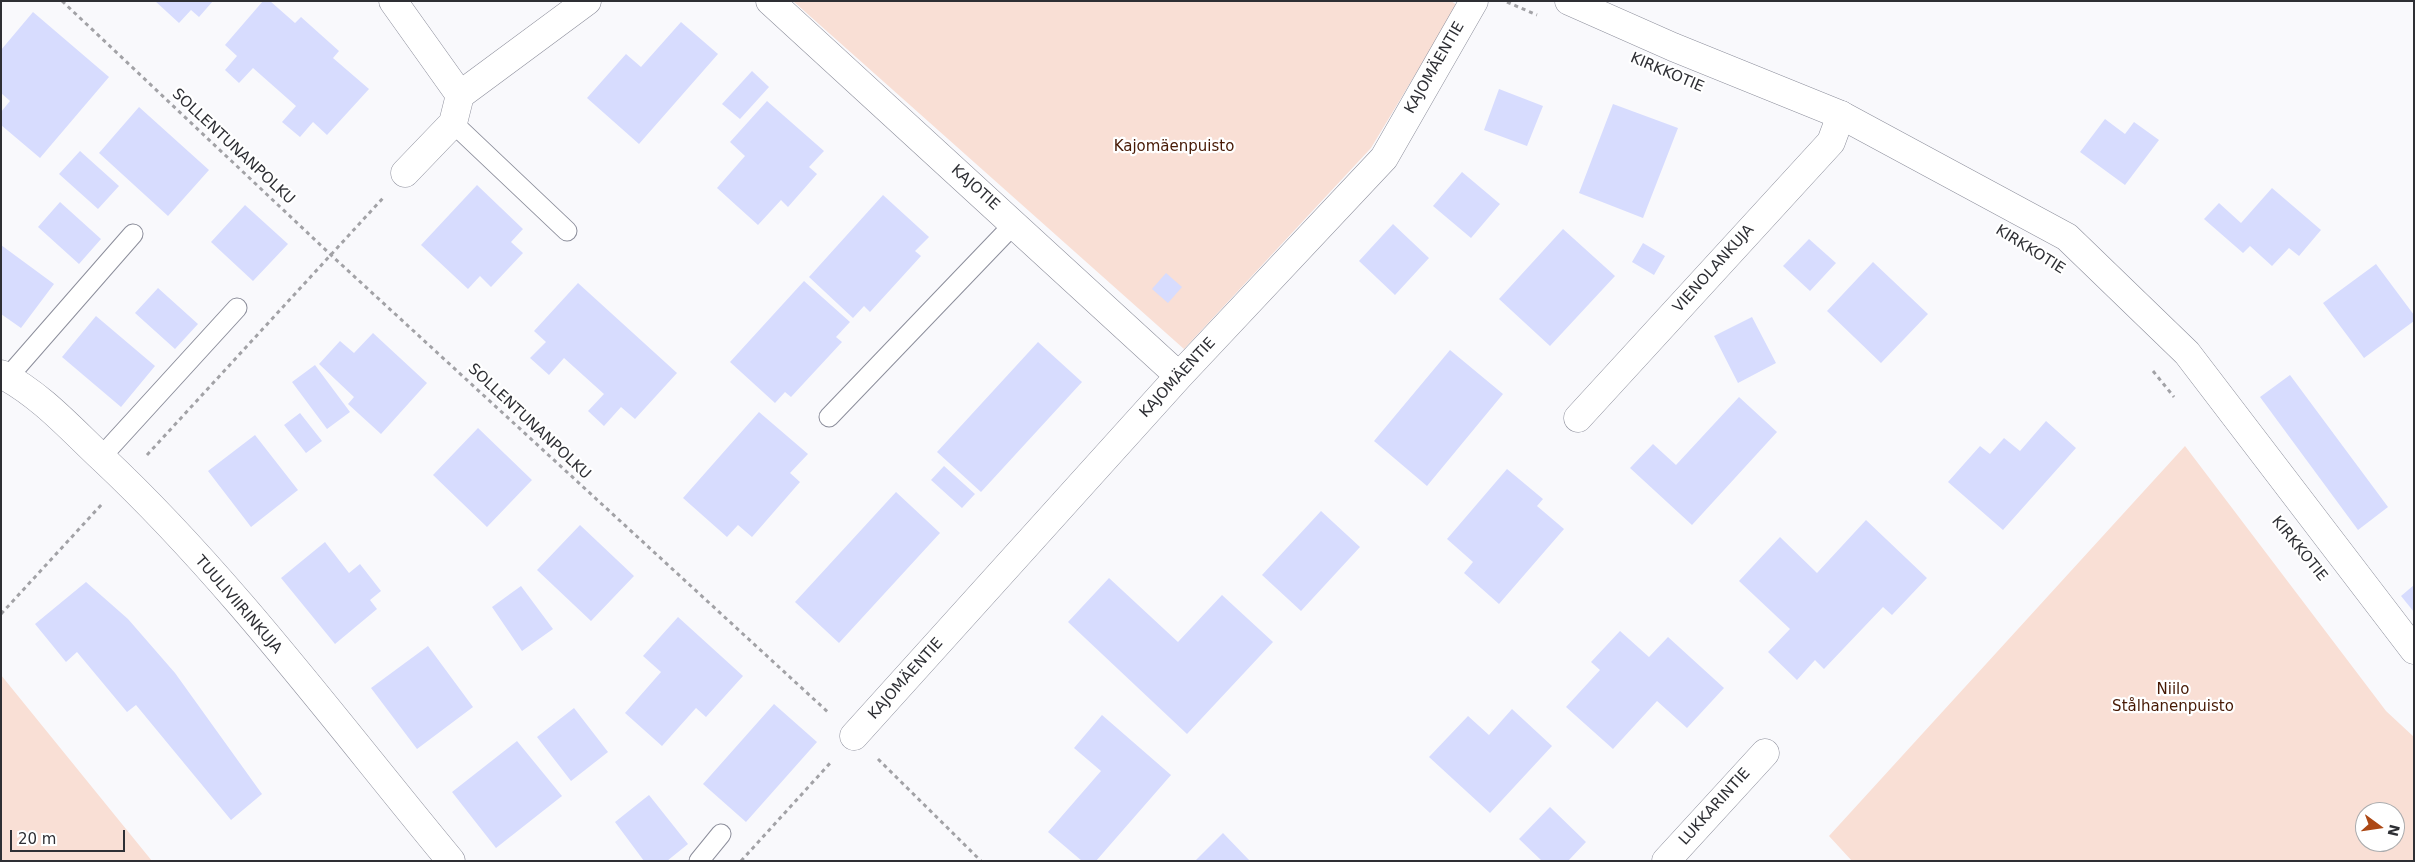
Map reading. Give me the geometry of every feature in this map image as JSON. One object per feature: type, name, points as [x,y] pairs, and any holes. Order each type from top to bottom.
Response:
[{"type":"street","points":[[392,1],[460,95]]},
{"type":"street","points":[[405,173],[453,123],[460,95],[587,1]]},
{"type":"street","name":"KAJOTIE","points":[[770,1],[1179,376]]},
{"type":"street","name":"KAJOMÄENTIE","points":[[854,736],[1179,376],[1384,158],[1474,1]]},
{"type":"street","name":"KIRKKOTIE","points":[[1569,1],[1673,47],[1841,114],[2067,237],[2187,353],[2414,650]]},
{"type":"street","name":"VIENOLANKUJA","points":[[1578,418],[1831,142],[1841,114]]},
{"type":"street","name":"TUULIVIIRINKUJA","points":[[4,376],[37,396],[125,479],[231,596],[451,861]]},
{"type":"street","name":"LUKKARINTIE","points":[[1666,861],[1765,753]]},
{"type":"lane","points":[[453,123],[567,231]]},
{"type":"lane","points":[[829,417],[1014,224]]},
{"type":"lane","points":[[4,376],[133,234]]},
{"type":"lane","points":[[102,457],[237,308]]},
{"type":"lane","points":[[699,861],[721,834]]},
{"type":"path","name":"SOLLENTUNANPOLKU","points":[[62,1],[330,255],[854,736],[980,861]]},
{"type":"path","points":[[1506,1],[1542,18]]},
{"type":"path","points":[[1,614],[405,173]]},
{"type":"path","points":[[2149,366],[2180,404]]},
{"type":"path","points":[[741,861],[854,736]]},
{"type":"green space","name":"Kajomäenpuisto","points":[[793,1],[1451,1],[1457,5],[1371,148],[1184,349]]},
{"type":"green space","name":"Niilo Stålhanenpuisto","points":[[2185,446],[2386,711],[2414,737],[2414,861],[1852,861],[1829,836]]},
{"type":"green space","points":[[1,675],[152,861],[1,861]]},
{"type":"building","points":[[155,1],[213,1],[199,17],[191,10],[179,23]]},
{"type":"building","points":[[263,1],[270,1],[295,23],[301,17],[339,51],[333,58],[369,89],[327,135],[313,122],[300,137],[282,122],[296,106],[253,68],[239,83],[225,70],[237,56],[225,45]]},
{"type":"building","points":[[33,12],[109,77],[40,158],[1,125],[1,112],[10,101],[1,93],[1,50]]},
{"type":"building","points":[[681,22],[718,54],[639,144],[587,98],[626,54],[641,67]]},
{"type":"building","points":[[752,71],[769,87],[740,119],[722,104]]},
{"type":"building","points":[[1499,89],[1543,106],[1527,146],[1484,130]]},
{"type":"building","points":[[767,101],[824,151],[809,167],[817,174],[788,207],[781,200],[758,225],[717,188],[745,156],[730,142]]},
{"type":"building","points":[[1613,104],[1678,128],[1643,218],[1579,193]]},
{"type":"building","points":[[139,107],[209,170],[168,216],[99,153]]},
{"type":"building","points":[[2105,119],[2125,134],[2134,122],[2159,140],[2125,185],[2080,152]]},
{"type":"building","points":[[80,151],[119,186],[98,209],[59,174]]},
{"type":"building","points":[[1462,172],[1500,204],[1471,238],[1433,206]]},
{"type":"building","points":[[477,185],[523,229],[511,242],[523,253],[491,287],[480,276],[468,289],[421,245]]},
{"type":"building","points":[[2272,188],[2321,230],[2299,256],[2289,248],[2272,266],[2250,246],[2243,253],[2204,219],[2219,203],[2241,223]]},
{"type":"building","points":[[883,195],[929,237],[915,251],[921,256],[870,312],[864,306],[853,318],[809,277]]},
{"type":"building","points":[[60,202],[101,239],[79,264],[38,227]]},
{"type":"building","points":[[245,205],[288,244],[253,281],[211,242]]},
{"type":"building","points":[[1393,224],[1429,258],[1395,295],[1359,261]]},
{"type":"building","points":[[1563,229],[1615,276],[1550,346],[1499,299]]},
{"type":"building","points":[[1809,239],[1836,263],[1810,291],[1783,266]]},
{"type":"building","points":[[1643,243],[1665,256],[1654,275],[1632,262]]},
{"type":"building","points":[[1,245],[54,284],[21,328],[1,314]]},
{"type":"building","points":[[1873,262],[1928,314],[1881,363],[1827,311]]},
{"type":"building","points":[[2376,264],[2414,315],[2414,321],[2364,358],[2323,303]]},
{"type":"building","points":[[1166,273],[1182,287],[1168,303],[1152,289]]},
{"type":"building","points":[[804,281],[850,322],[836,337],[842,342],[791,397],[785,392],[775,403],[730,362]]},
{"type":"building","points":[[578,283],[677,373],[635,419],[621,407],[604,426],[588,411],[604,394],[564,358],[549,375],[530,358],[546,342],[534,331]]},
{"type":"building","points":[[158,288],[198,324],[175,349],[135,313]]},
{"type":"building","points":[[96,316],[155,366],[121,407],[62,357]]},
{"type":"building","points":[[1752,317],[1776,363],[1738,383],[1714,336]]},
{"type":"building","points":[[373,333],[427,383],[381,434],[348,404],[354,397],[319,364],[340,341],[354,353]]},
{"type":"building","points":[[1038,342],[1082,382],[981,492],[937,452]]},
{"type":"building","points":[[1450,350],[1503,394],[1427,486],[1374,441]]},
{"type":"building","points":[[315,365],[350,412],[327,429],[292,382]]},
{"type":"building","points":[[2290,375],[2388,507],[2358,530],[2260,397]]},
{"type":"building","points":[[1739,397],[1777,432],[1692,525],[1630,468],[1653,444],[1676,465]]},
{"type":"building","points":[[759,412],[808,454],[790,473],[800,482],[752,537],[738,525],[727,537],[683,498]]},
{"type":"building","points":[[300,413],[322,441],[306,453],[284,425]]},
{"type":"building","points":[[2046,421],[2076,448],[2003,530],[1948,482],[1980,446],[1990,454],[2004,438],[2020,451]]},
{"type":"building","points":[[478,428],[532,480],[487,527],[433,475]]},
{"type":"building","points":[[255,435],[298,490],[251,527],[208,471]]},
{"type":"building","points":[[944,466],[975,494],[962,508],[931,480]]},
{"type":"building","points":[[1507,469],[1543,499],[1537,506],[1564,529],[1499,604],[1464,573],[1473,562],[1447,539]]},
{"type":"building","points":[[896,492],[940,533],[839,643],[795,602]]},
{"type":"building","points":[[1321,511],[1360,547],[1301,611],[1262,575]]},
{"type":"building","points":[[1866,520],[1927,578],[1892,615],[1883,607],[1824,669],[1815,660],[1797,680],[1768,652],[1790,629],[1739,581],[1780,537],[1817,573]]},
{"type":"building","points":[[580,525],[634,576],[591,621],[537,570]]},
{"type":"building","points":[[325,542],[349,573],[360,564],[381,591],[370,600],[377,609],[335,644],[281,578]]},
{"type":"building","points":[[1109,578],[1178,642],[1222,595],[1273,642],[1187,734],[1068,622]]},
{"type":"building","points":[[86,582],[128,619],[175,673],[262,794],[231,820],[136,705],[127,712],[77,652],[66,662],[35,624]]},
{"type":"building","points":[[2414,585],[2414,612],[2401,596]]},
{"type":"building","points":[[521,586],[553,629],[522,651],[492,607]]},
{"type":"building","points":[[678,617],[743,676],[706,717],[696,708],[662,746],[625,713],[661,672],[643,656]]},
{"type":"building","points":[[1620,631],[1649,657],[1668,637],[1724,688],[1687,728],[1657,701],[1613,749],[1566,707],[1600,670],[1591,662]]},
{"type":"building","points":[[428,646],[473,707],[417,749],[371,688]]},
{"type":"building","points":[[774,704],[817,742],[746,822],[703,784]]},
{"type":"building","points":[[574,708],[608,752],[571,781],[537,737]]},
{"type":"building","points":[[1512,709],[1552,746],[1490,813],[1429,757],[1468,716],[1489,735]]},
{"type":"building","points":[[1102,715],[1171,775],[1096,861],[1082,861],[1048,832],[1101,771],[1074,748]]},
{"type":"building","points":[[517,741],[562,796],[496,848],[452,792]]},
{"type":"building","points":[[649,795],[688,844],[667,861],[644,861],[615,822]]},
{"type":"building","points":[[1550,807],[1586,842],[1568,861],[1542,861],[1519,839]]},
{"type":"building","points":[[1223,833],[1250,861],[1195,861]]}]
